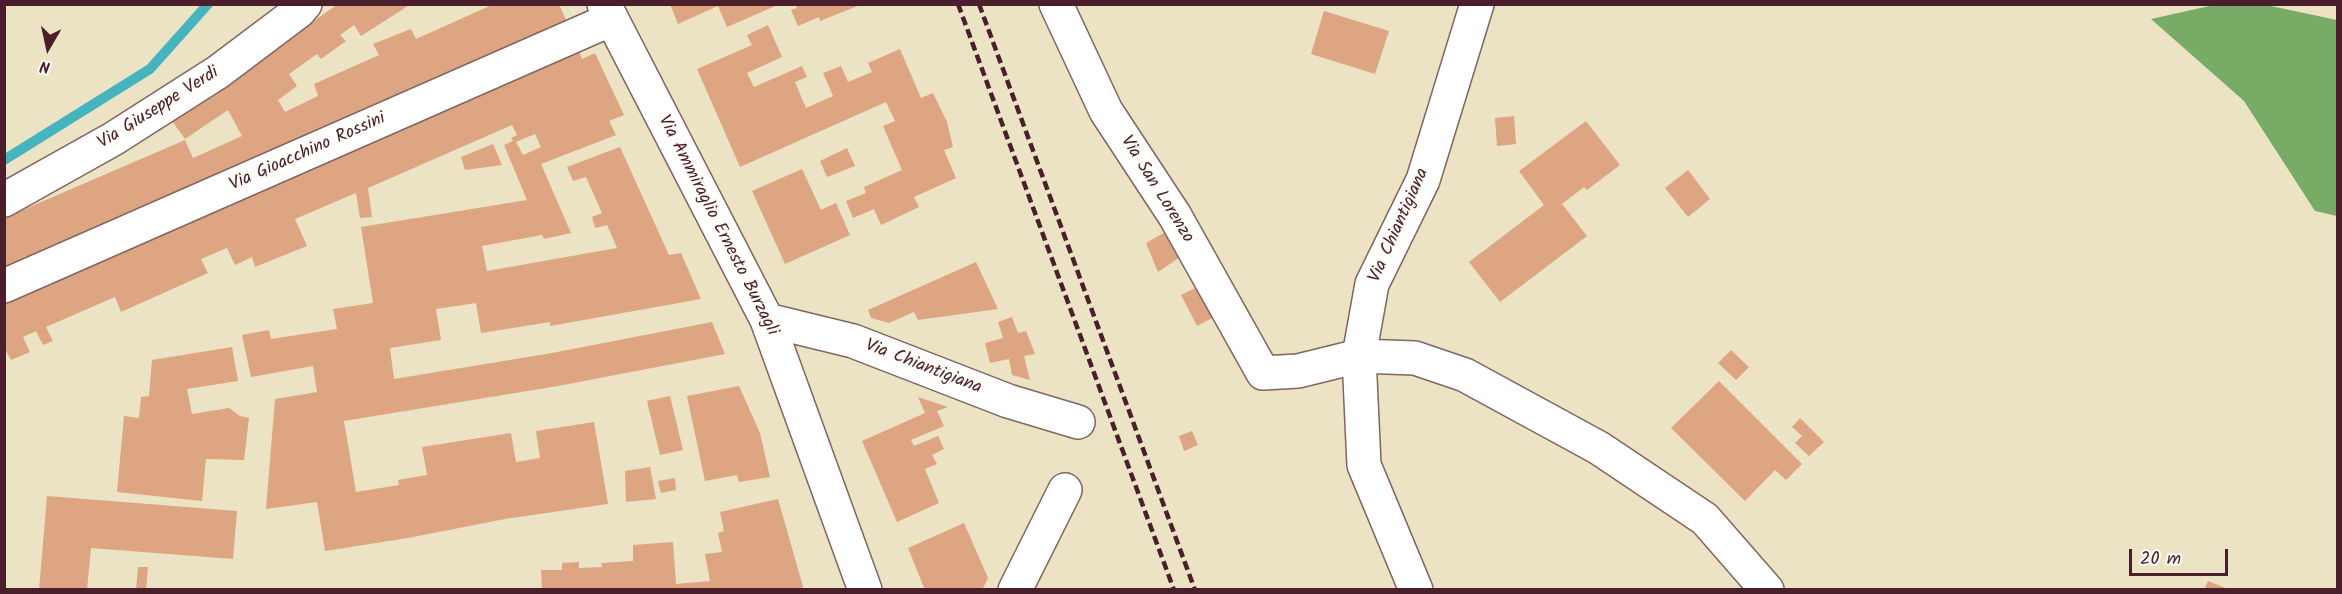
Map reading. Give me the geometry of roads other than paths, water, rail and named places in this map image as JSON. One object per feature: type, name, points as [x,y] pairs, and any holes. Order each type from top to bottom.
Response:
[{"type":"street","name":"Via Giuseppe Verdi","points":[[4,200],[113,139],[218,72],[305,4]]},
{"type":"street","name":"Via San Lorenzo","points":[[1056,4],[1106,111],[1175,216],[1263,373],[1298,371],[1359,356]]},
{"type":"street","name":"Via Chiantigiana","points":[[1416,590],[1364,465],[1359,356],[1372,284],[1423,180],[1477,4]]},
{"type":"street","name":"Via Gioacchino Rossini","points":[[4,286],[608,12]]},
{"type":"street","name":"Via Ammiraglio Ernesto Burzagli","points":[[608,12],[767,320],[865,590]]},
{"type":"street","name":"Via Chiantigiana","points":[[767,320],[852,341],[1008,401],[1078,422]]},
{"type":"street","points":[[1359,356],[1415,358],[1465,375],[1599,448],[1705,519],[1767,590]]},
{"type":"street","points":[[1015,590],[1065,490]]},
{"type":"waterway","points":[[4,160],[150,69],[208,4]]},
{"type":"railway","points":[[958,4],[1174,590]]},
{"type":"railway","points":[[979,4],[1195,590]]}]
